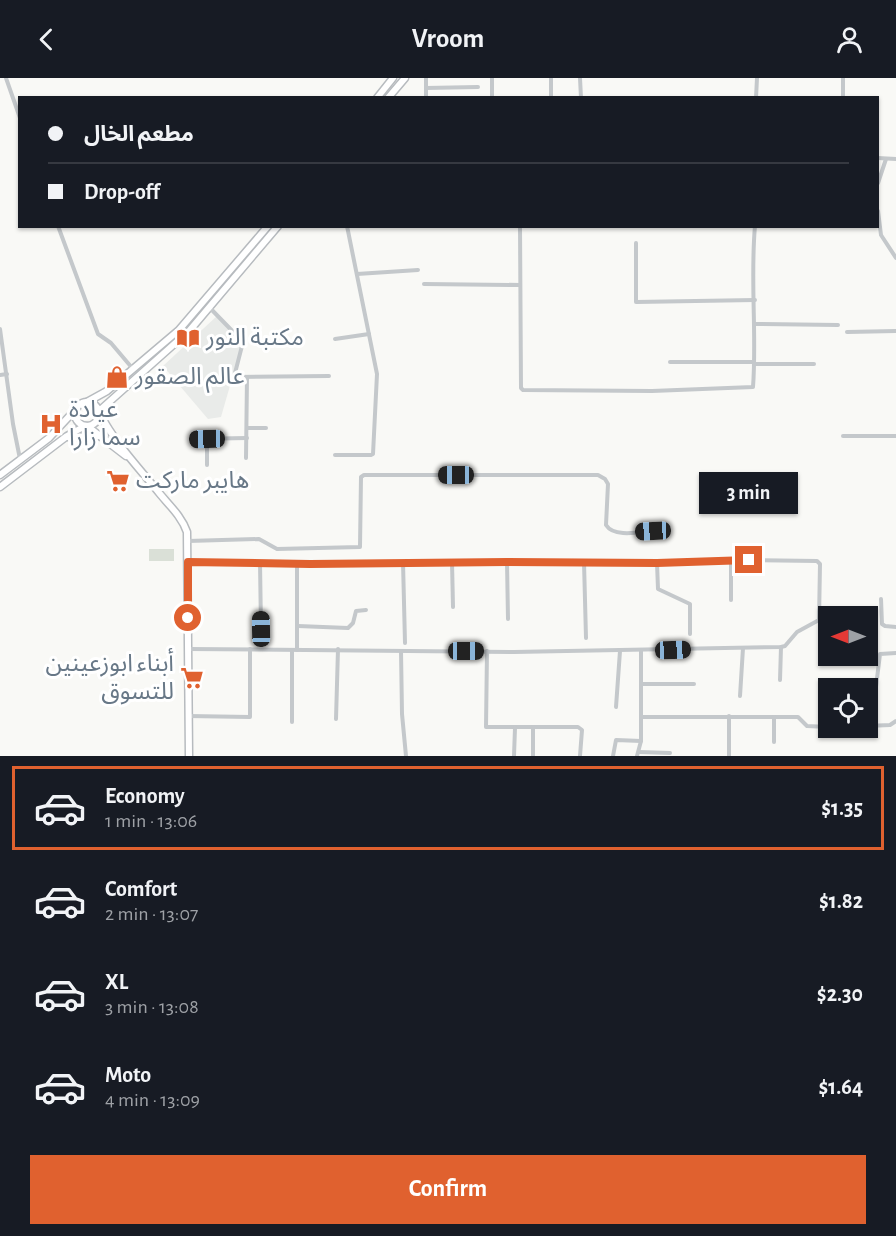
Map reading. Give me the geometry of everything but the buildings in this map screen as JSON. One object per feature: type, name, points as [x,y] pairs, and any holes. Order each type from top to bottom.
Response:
[{"type":"main road","points":[[379,96],[393,78]]},
{"type":"main road","points":[[390,96],[405,78]]},
{"type":"main road","points":[[0,476],[63,424],[81,403],[102,394],[188,321],[266,228]]},
{"type":"main road","points":[[0,487],[73,432],[95,424],[109,402],[175,344],[210,308],[276,228]]},
{"type":"main road","points":[[102,394],[102,399],[109,402]]},
{"type":"main road","points":[[87,402],[95,404],[109,430],[186,528],[188,541],[189,756]]},
{"type":"main road","points":[[76,409],[77,420],[130,458]]},
{"type":"main road","points":[[63,424],[69,425],[73,432]]},
{"type":"main road","points":[[64,438],[82,435],[100,436]]},
{"type":"street","points":[[6,78],[18,112]]},
{"type":"street","points":[[426,78],[426,96]]},
{"type":"street","points":[[492,78],[492,96]]},
{"type":"street","points":[[551,78],[551,96]]},
{"type":"street","points":[[580,78],[581,96]]},
{"type":"street","points":[[756,96],[757,78]]},
{"type":"street","points":[[843,78],[843,96]]},
{"type":"street","points":[[426,88],[478,87]]},
{"type":"street","points":[[879,158],[896,159]]},
{"type":"street","points":[[879,180],[886,159]]},
{"type":"street","points":[[879,220],[881,235],[896,258]]},
{"type":"street","points":[[59,228],[98,334],[111,343],[133,370]]},
{"type":"street","points":[[335,455],[373,454],[376,374],[347,228]]},
{"type":"street","points":[[520,228],[520,385],[523,390],[652,391],[752,388],[756,324],[753,263],[755,228]]},
{"type":"street","points":[[636,243],[636,302],[755,300]]},
{"type":"street","points":[[357,274],[418,270]]},
{"type":"street","points":[[424,284],[520,285]]},
{"type":"street","points":[[210,308],[243,342],[234,375],[247,377],[329,376]]},
{"type":"street","points":[[756,324],[838,325]]},
{"type":"street","points":[[0,329],[20,460]]},
{"type":"street","points":[[847,332],[896,331]]},
{"type":"street","points":[[335,339],[369,334]]},
{"type":"street","points":[[670,362],[814,364]]},
{"type":"street","points":[[0,375],[7,374]]},
{"type":"street","points":[[246,458],[247,377]]},
{"type":"street","points":[[247,428],[266,428]]},
{"type":"street","points":[[843,436],[896,436]]},
{"type":"street","points":[[192,439],[247,438]]},
{"type":"street","points":[[207,439],[207,465]]},
{"type":"street","points":[[188,541],[259,539],[277,549],[360,547],[361,477],[364,475],[598,475],[608,484],[606,525],[608,529],[616,533],[653,531]]},
{"type":"street","points":[[188,562],[297,564],[657,563],[731,560],[819,562],[819,620],[797,632],[781,647],[641,651],[189,649]]},
{"type":"street","points":[[731,560],[731,600]]},
{"type":"street","points":[[260,562],[261,629]]},
{"type":"street","points":[[403,562],[405,643]]},
{"type":"street","points":[[452,562],[453,607]]},
{"type":"street","points":[[507,562],[508,620]]},
{"type":"street","points":[[584,562],[586,638]]},
{"type":"street","points":[[657,563],[658,589],[689,603],[690,634]]},
{"type":"street","points":[[292,722],[298,626],[297,564]]},
{"type":"street","points":[[881,599],[882,624],[896,627]]},
{"type":"street","points":[[298,626],[348,628],[353,623],[356,611],[366,610]]},
{"type":"street","points":[[780,680],[781,647]]},
{"type":"street","points":[[740,696],[743,648]]},
{"type":"street","points":[[189,716],[250,717],[250,649]]},
{"type":"street","points":[[336,719],[338,649]]},
{"type":"street","points":[[401,651],[402,714],[406,756]]},
{"type":"street","points":[[487,651],[485,725],[489,728],[580,728],[580,756]]},
{"type":"street","points":[[616,707],[620,651]]},
{"type":"street","points":[[641,651],[641,717],[638,754],[670,753]]},
{"type":"street","points":[[877,678],[880,654],[896,653]]},
{"type":"street","points":[[641,684],[694,684]]},
{"type":"street","points":[[729,716],[729,756]]},
{"type":"street","points":[[641,717],[798,717],[807,726],[818,726]]},
{"type":"street","points":[[774,717],[774,742]]},
{"type":"street","points":[[878,726],[892,724],[896,721]]},
{"type":"street","points":[[533,727],[533,756]]},
{"type":"street","points":[[514,756],[515,728]]},
{"type":"street","points":[[613,756],[616,740],[640,741]]},
{"type":"shaded area","points":[[217,316],[242,344],[221,417],[208,419],[163,366]]},
{"type":"shaded area","points":[[149,549],[174,549],[174,561],[149,561]]},
{"type":"place","name":"مكتبة النور","points":[[188,338]]},
{"type":"place","name":"عالم الصقور","points":[[117,377]]},
{"type":"place","name":"عيادة سما زارا","points":[[51,424]]},
{"type":"place","name":"هايبر ماركت","points":[[118,481]]},
{"type":"place","name":"أبناء ابوزعينين للتسوق","points":[[192,678]]},
{"type":"route","points":[[188,618],[188,562],[657,563],[749,560]]}]
